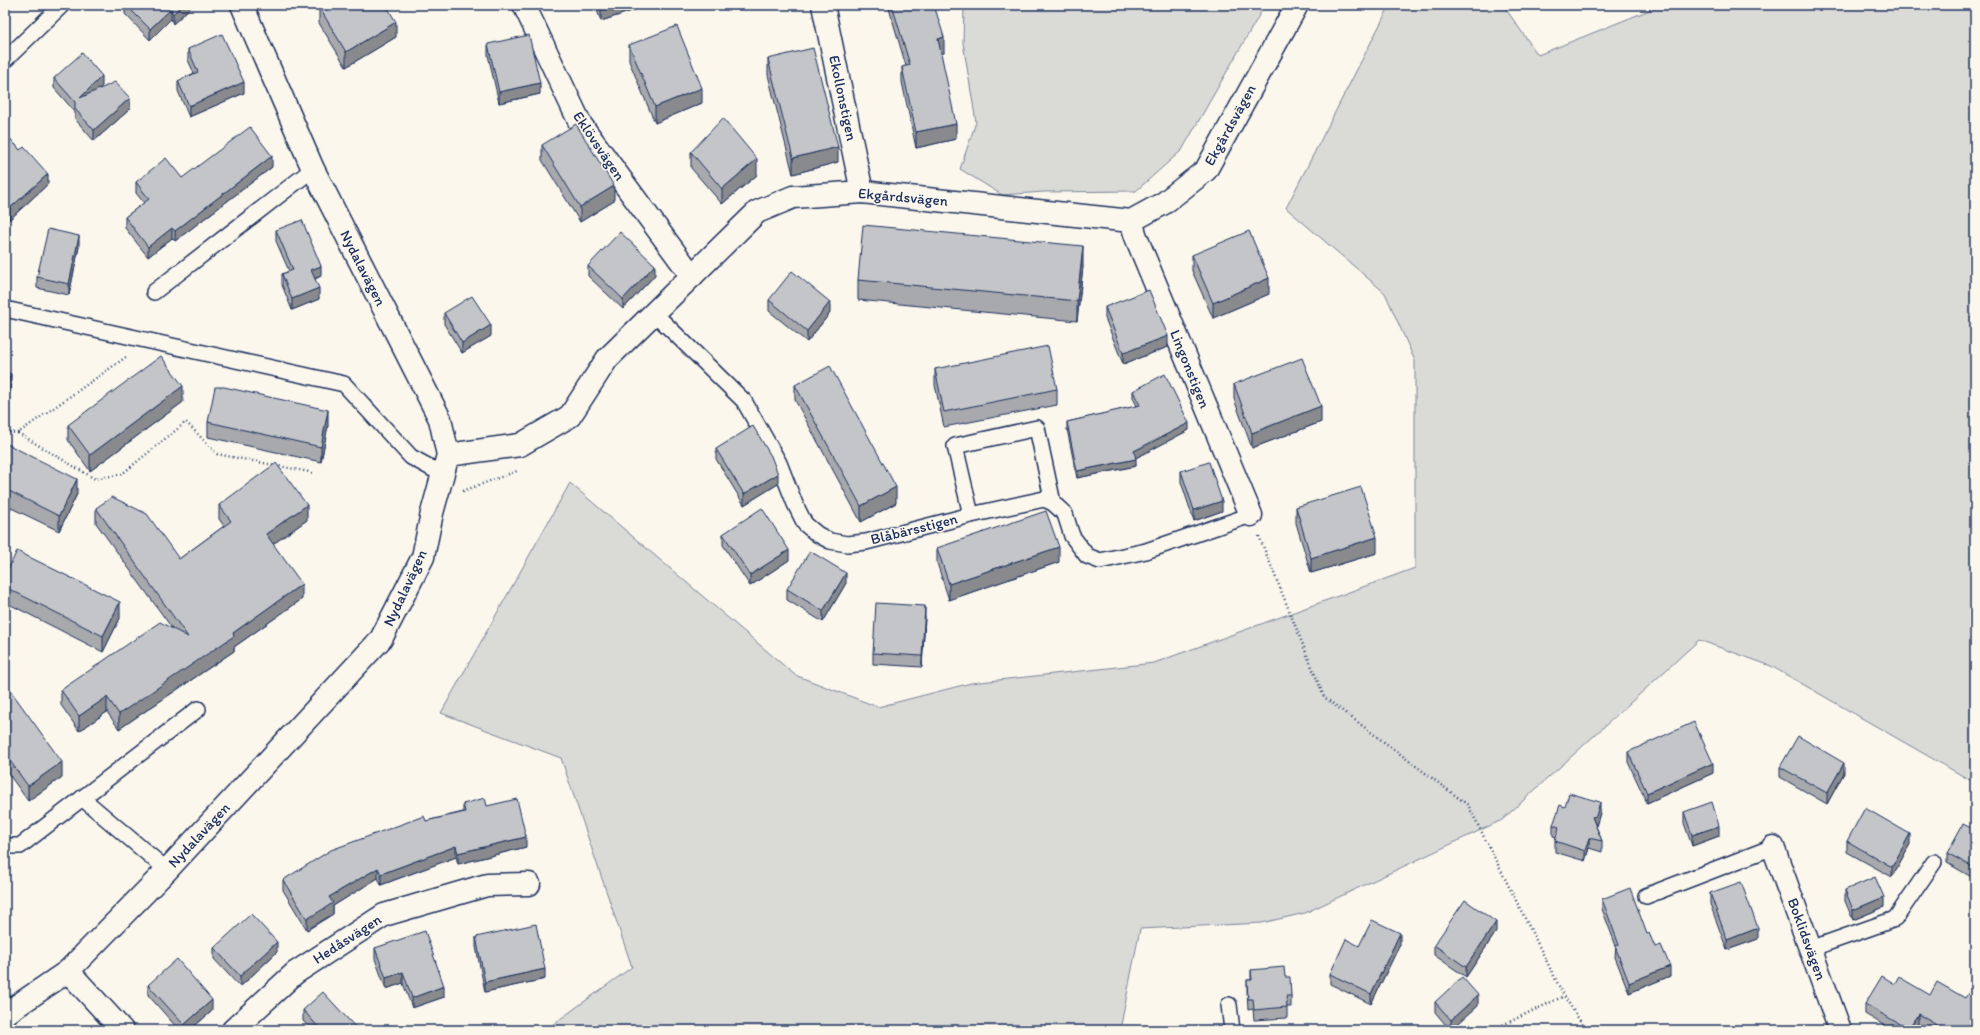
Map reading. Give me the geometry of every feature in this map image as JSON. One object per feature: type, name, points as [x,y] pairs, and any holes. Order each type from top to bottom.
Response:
[{"type":"street","name":"Nydalavägen","points":[[5,1014],[68,971],[167,870],[381,639],[423,557],[432,513],[445,464],[440,419],[313,170],[242,5]]},
{"type":"street","name":"Eklövsvägen","points":[[524,5],[581,125],[692,276]]},
{"type":"street","name":"Ekollonstigen","points":[[823,5],[862,192]]},
{"type":"street","name":"Ekgårdsvägen","points":[[445,464],[520,445],[570,416],[607,358],[757,212],[793,197],[862,192],[1131,222],[1164,203],[1206,170],[1297,5]]},
{"type":"street","name":"Lingonstigen","points":[[1131,222],[1251,515]]},
{"type":"street","name":"Boklidsvägen","points":[[1773,847],[1840,1030]]},
{"type":"street","name":"Hedåsvägen","points":[[233,1030],[295,973],[384,915],[487,886],[529,884]]},
{"type":"street","points":[[68,971],[122,1030]]},
{"type":"lane","points":[[5,60],[62,5]]},
{"type":"lane","points":[[154,292],[313,170]]},
{"type":"lane","points":[[5,310],[344,384],[411,457],[445,464]]},
{"type":"lane","name":"Blåbärsstigen","points":[[654,313],[744,401],[779,463],[795,504],[805,524],[817,534],[830,541],[853,543],[1034,500],[1044,499],[1053,503]]},
{"type":"lane","points":[[971,515],[955,446],[1037,428],[1053,503],[1064,514],[1072,536],[1087,556],[1100,561],[1146,551],[1251,515]]},
{"type":"lane","points":[[5,846],[20,846],[198,708]]},
{"type":"lane","points":[[82,798],[167,870]]},
{"type":"lane","points":[[1646,896],[1773,847]]},
{"type":"lane","points":[[1810,949],[1895,919],[1934,862]]},
{"type":"lane","points":[[1229,1006],[1232,1030]]},
{"type":"path","points":[[18,433],[148,341]]},
{"type":"path","points":[[5,432],[18,433],[95,479],[122,474],[186,422],[217,454],[315,473]]},
{"type":"path","points":[[432,513],[457,493],[516,471],[522,467]]},
{"type":"path","points":[[1251,515],[1324,697],[1468,805],[1564,996],[1586,1030]]},
{"type":"path","points":[[1492,1030],[1564,996]]},
{"type":"shaded area","points":[[964,5],[1265,5],[1182,150],[1136,191],[1044,192],[1002,195],[960,169],[976,122],[963,43]]},
{"type":"shaded area","points":[[1390,5],[1503,5],[1538,55],[1662,5],[1975,5],[1975,783],[1771,666],[1699,640],[1502,820],[1305,913],[1262,923],[1140,929],[1120,1030],[545,1030],[632,967],[561,758],[441,713],[570,483],[795,675],[878,707],[971,683],[1154,663],[1415,568],[1415,361],[1385,293],[1286,208]]},
{"type":"building","points":[[126,5],[182,5],[173,14],[171,9],[150,29]]},
{"type":"building","points":[[323,5],[386,5],[396,22],[346,52],[319,7]]},
{"type":"building","points":[[892,5],[934,5],[944,37],[938,39],[956,124],[916,132],[902,67],[910,65]]},
{"type":"building","points":[[677,26],[702,88],[655,107],[629,45]]},
{"type":"building","points":[[222,34],[244,82],[189,106],[178,81],[198,72],[188,49]]},
{"type":"building","points":[[529,35],[540,83],[499,92],[488,44]]},
{"type":"building","points":[[813,48],[838,147],[793,158],[768,59]]},
{"type":"building","points":[[82,53],[102,76],[80,98],[115,82],[130,98],[94,130],[75,109],[75,102],[54,78]]},
{"type":"building","points":[[723,118],[757,159],[722,189],[691,152]]},
{"type":"building","points":[[576,124],[614,186],[580,207],[542,145]]},
{"type":"building","points":[[250,127],[272,156],[175,231],[172,228],[148,247],[125,217],[149,199],[136,182],[166,158],[182,178]]},
{"type":"building","points":[[5,133],[20,150],[24,147],[48,174],[9,209],[5,205]]},
{"type":"building","points":[[302,220],[321,266],[311,270],[319,288],[292,299],[282,274],[293,270],[276,230]]},
{"type":"building","points":[[863,225],[1083,246],[1077,301],[858,280]]},
{"type":"building","points":[[48,229],[79,236],[69,284],[37,277]]},
{"type":"building","points":[[1249,231],[1269,278],[1213,303],[1192,255]]},
{"type":"building","points":[[620,232],[655,265],[623,299],[588,266]]},
{"type":"building","points":[[792,271],[830,302],[807,331],[769,300]]},
{"type":"building","points":[[1149,290],[1168,336],[1123,353],[1105,307]]},
{"type":"building","points":[[472,296],[491,325],[462,343],[444,313]]},
{"type":"building","points":[[1048,346],[1057,389],[944,412],[935,369]]},
{"type":"building","points":[[161,356],[183,386],[90,455],[68,425]]},
{"type":"building","points":[[1302,358],[1321,406],[1252,433],[1234,384]]},
{"type":"building","points":[[830,366],[896,487],[861,506],[795,385]]},
{"type":"building","points":[[5,371],[11,374],[5,385]]},
{"type":"building","points":[[1165,374],[1189,423],[1134,451],[1136,459],[1077,471],[1067,422],[1140,405],[1133,391]]},
{"type":"building","points":[[215,387],[224,387],[328,410],[321,447],[208,422]]},
{"type":"building","points":[[753,426],[771,456],[778,474],[744,494],[716,449]]},
{"type":"building","points":[[5,443],[77,479],[59,516],[5,489]]},
{"type":"building","points":[[1209,462],[1222,501],[1194,510],[1181,471]]},
{"type":"building","points":[[276,463],[307,505],[266,534],[302,584],[233,633],[234,636],[119,714],[107,697],[79,716],[61,690],[160,622],[188,637],[96,508],[112,497],[147,514],[179,559],[231,521],[219,505]]},
{"type":"building","points":[[1361,487],[1377,537],[1311,558],[1296,507]]},
{"type":"building","points":[[762,508],[789,550],[750,575],[723,534]]},
{"type":"building","points":[[1046,511],[1059,547],[949,584],[937,548]]},
{"type":"building","points":[[17,551],[120,602],[103,636],[5,587],[5,572],[6,573]]},
{"type":"building","points":[[810,551],[846,573],[823,611],[787,589]]},
{"type":"building","points":[[876,603],[925,606],[922,656],[873,653]]},
{"type":"building","points":[[5,683],[62,762],[28,786],[5,754]]},
{"type":"building","points":[[1694,722],[1713,763],[1647,793],[1628,752]]},
{"type":"building","points":[[1798,736],[1844,763],[1827,793],[1780,767]]},
{"type":"building","points":[[1569,793],[1600,802],[1596,816],[1592,817],[1602,841],[1589,838],[1585,851],[1555,841],[1559,827],[1553,825],[1560,805],[1565,807]]},
{"type":"building","points":[[485,798],[487,806],[517,799],[526,837],[458,853],[456,846],[381,874],[378,868],[329,897],[333,903],[307,919],[283,880],[331,850],[424,816],[426,821],[465,812],[463,804]]},
{"type":"building","points":[[1712,802],[1719,826],[1692,835],[1684,812]]},
{"type":"building","points":[[1865,808],[1910,834],[1892,867],[1847,841]]},
{"type":"building","points":[[1963,824],[1975,830],[1975,868],[1947,853]]},
{"type":"building","points":[[1875,877],[1884,897],[1853,910],[1845,890]]},
{"type":"building","points":[[1741,882],[1758,928],[1727,940],[1710,893]]},
{"type":"building","points":[[1630,888],[1647,934],[1649,933],[1655,947],[1661,945],[1670,966],[1629,983],[1615,946],[1619,945],[1602,899]]},
{"type":"building","points":[[1465,900],[1496,922],[1466,967],[1434,945]]},
{"type":"building","points":[[251,914],[277,942],[240,976],[214,948]]},
{"type":"building","points":[[1372,920],[1400,933],[1371,994],[1330,974],[1346,939],[1359,946]]},
{"type":"building","points":[[536,924],[545,969],[485,982],[476,937]]},
{"type":"building","points":[[425,931],[444,986],[412,998],[403,972],[386,978],[375,948]]},
{"type":"building","points":[[177,959],[212,1000],[184,1025],[148,985]]},
{"type":"building","points":[[1284,967],[1285,977],[1290,977],[1291,996],[1286,996],[1287,1007],[1254,1010],[1253,999],[1248,999],[1247,980],[1252,980],[1251,970]]},
{"type":"building","points":[[1882,976],[1895,984],[1899,977],[1930,995],[1937,982],[1965,998],[1973,986],[1975,988],[1975,1030],[1945,1030],[1918,1014],[1908,1029],[1865,1004]]},
{"type":"building","points":[[1462,977],[1478,995],[1451,1020],[1435,1002]]},
{"type":"building","points":[[323,992],[358,1030],[321,1030],[303,1010]]}]
